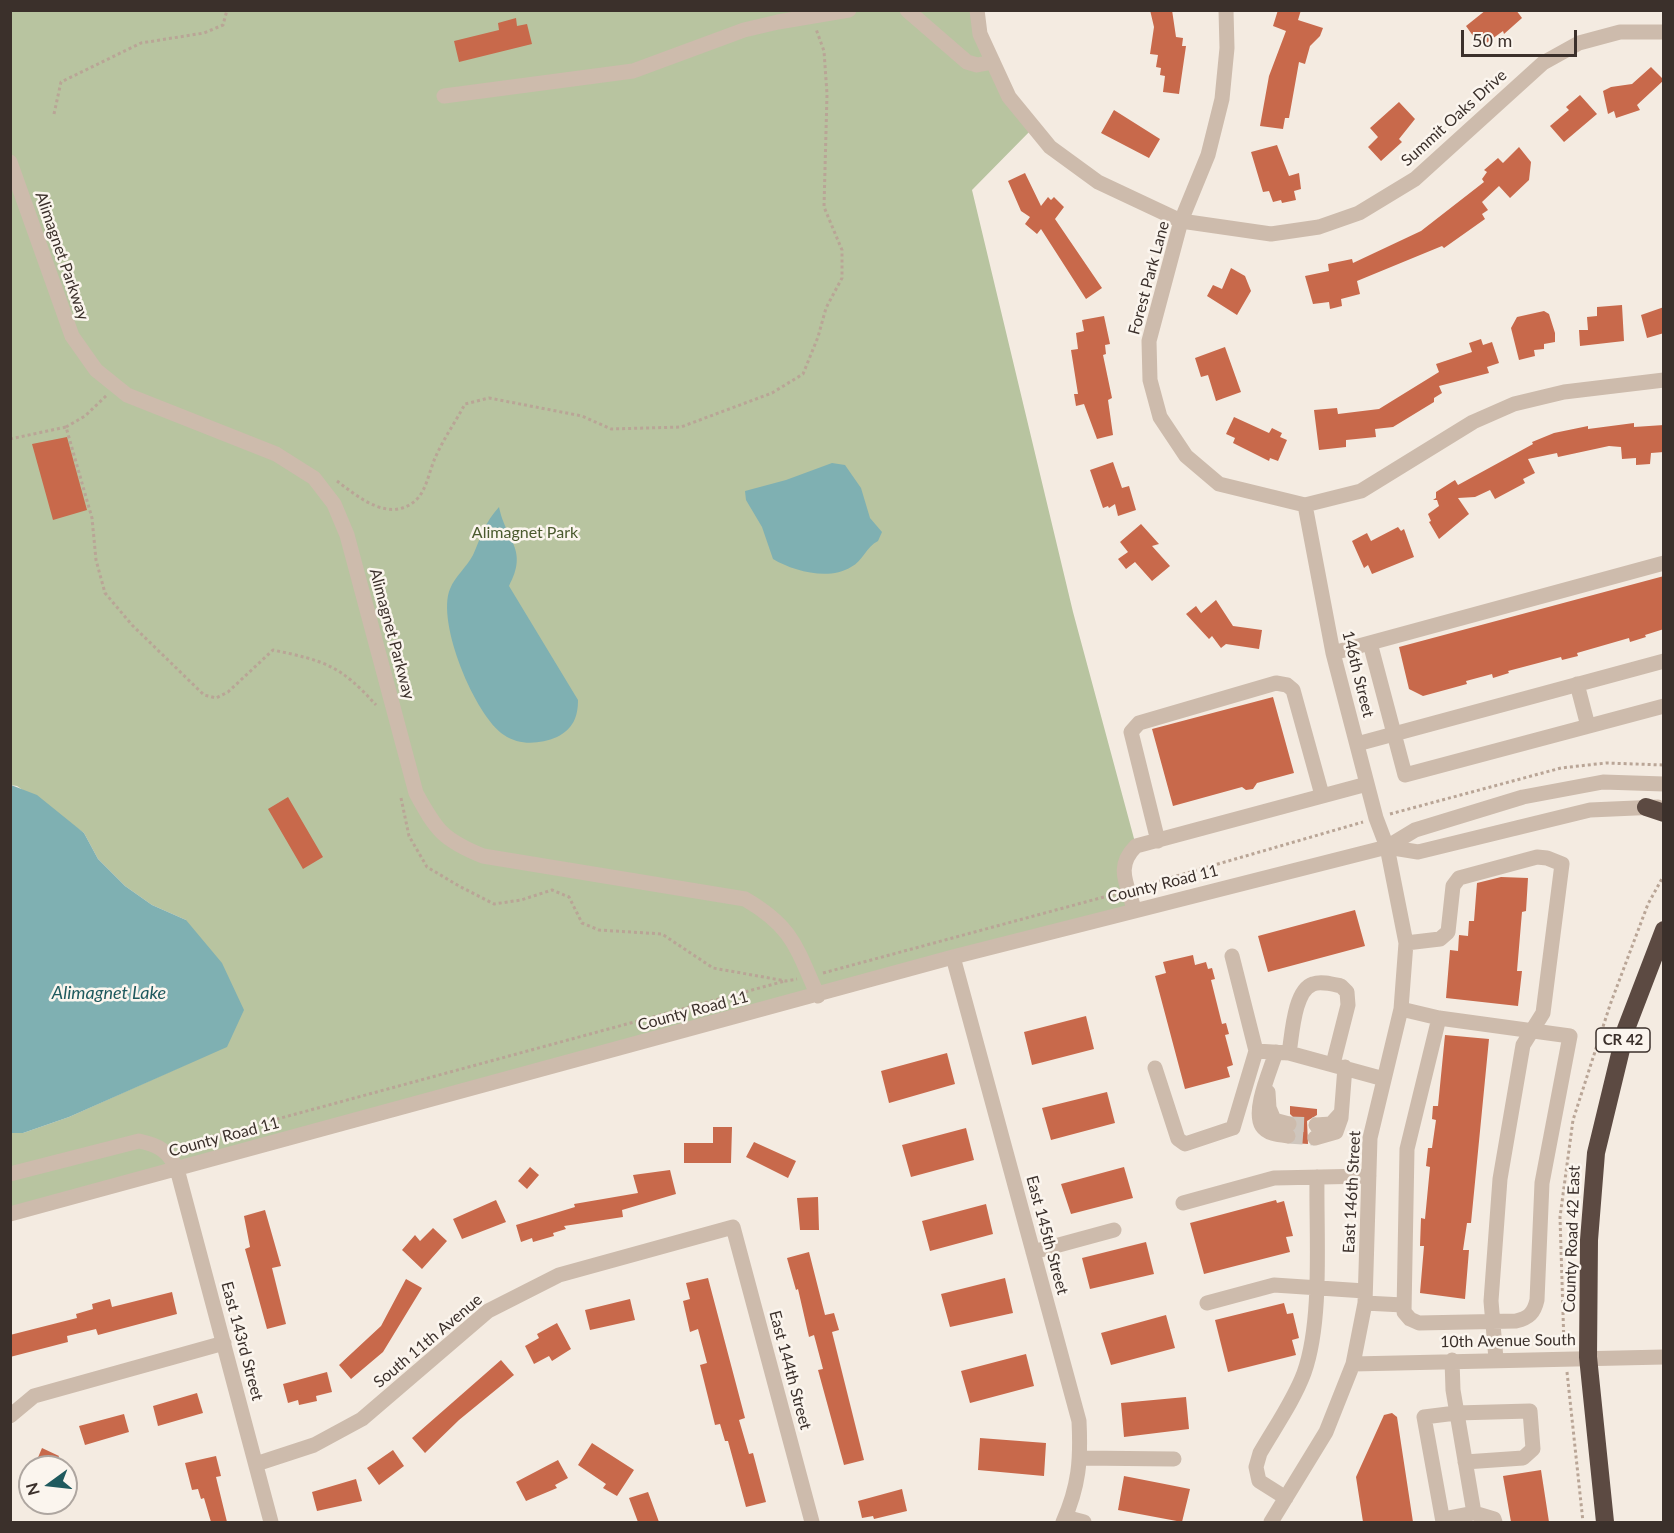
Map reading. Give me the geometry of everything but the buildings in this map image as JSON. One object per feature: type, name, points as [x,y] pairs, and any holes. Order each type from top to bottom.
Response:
[{"type":"highway","name":"County Road 42 East","points":[[1605,1522],[1588,1357],[1589,1240],[1596,1153],[1626,1029],[1664,930]]},
{"type":"street","points":[[444,96],[633,71],[744,30],[849,10]]},
{"type":"street","points":[[907,10],[967,62],[977,65],[993,62]]},
{"type":"street","name":"Summit Oaks Drive","points":[[977,10],[981,34],[1009,97],[1050,147],[1098,182],[1182,221],[1271,234],[1319,227],[1359,213],[1415,179],[1543,63],[1578,43],[1620,32],[1664,32]]},
{"type":"street","name":"Forest Park Lane","points":[[1226,10],[1227,48],[1222,99],[1208,155],[1182,221],[1149,341],[1150,380],[1160,417],[1186,456],[1219,484],[1305,506]]},
{"type":"street","name":"Alimagnet Parkway","points":[[10,162],[72,336],[96,370],[127,396],[276,454],[314,478],[334,504],[347,535],[416,793],[433,825],[456,845],[483,856],[745,899],[772,915],[791,936],[818,996]]},
{"type":"street","points":[[1305,506],[1361,491],[1473,422],[1514,404],[1564,392],[1664,381]]},
{"type":"street","name":"146th Street","points":[[1305,506],[1333,653],[1376,818],[1387,848]]},
{"type":"street","points":[[1333,653],[1664,563]]},
{"type":"street","points":[[1370,643],[1405,775],[1664,706]]},
{"type":"street","points":[[1357,744],[1664,661]]},
{"type":"street","points":[[1158,840],[1131,732],[1139,723],[1276,683],[1287,685],[1293,690],[1322,795]]},
{"type":"street","points":[[1577,684],[1588,726]]},
{"type":"street","name":"County Road 11","points":[[10,1214],[818,996],[953,957],[1134,909],[1387,848],[1415,830],[1523,797],[1603,782],[1664,784]]},
{"type":"street","points":[[1134,909],[1123,866],[1125,857],[1136,846],[1367,784]]},
{"type":"street","name":"County Road 11","points":[[1387,848],[1418,852],[1590,810],[1658,809]]},
{"type":"street","name":"East 146th Street","points":[[1271,1522],[1326,1432],[1353,1364],[1365,1297],[1370,1138],[1401,1009],[1406,944],[1387,848]]},
{"type":"street","points":[[1406,944],[1440,939],[1448,932],[1453,886],[1460,878],[1537,857],[1562,864],[1543,1013],[1523,1045],[1500,1179],[1492,1322],[1496,1359]]},
{"type":"street","points":[[1155,1068],[1178,1139],[1185,1144],[1233,1128],[1256,1051],[1232,956]]},
{"type":"street","name":"East 145th Street","points":[[953,957],[1079,1421],[1081,1458],[1075,1494],[1064,1520]]},
{"type":"street","points":[[1289,1130],[1272,1133],[1262,1126],[1260,1102],[1268,1080],[1283,1053],[1296,1008],[1306,988],[1313,984],[1341,986],[1347,992],[1348,1005],[1339,1065],[1341,1112],[1336,1132],[1315,1132]]},
{"type":"street","points":[[1401,1009],[1438,1018],[1570,1036],[1542,1183],[1537,1300],[1534,1311],[1525,1319],[1419,1323],[1410,1319],[1403,1305],[1407,1149],[1438,1018]]},
{"type":"street","points":[[1256,1051],[1283,1053],[1339,1065],[1384,1079]]},
{"type":"street","points":[[10,1174],[139,1141],[165,1150]]},
{"type":"street","name":"East 143rd Street","points":[[165,1150],[177,1169],[271,1522]]},
{"type":"street","points":[[1183,1203],[1274,1178],[1369,1176]]},
{"type":"street","points":[[1286,1498],[1259,1481],[1256,1467],[1260,1453],[1304,1373],[1312,1337],[1316,1287],[1317,1177]]},
{"type":"street","name":"South 11th Avenue","points":[[256,1464],[314,1445],[362,1419],[488,1311],[559,1275],[733,1227]]},
{"type":"street","name":"East 144th Street","points":[[733,1227],[812,1522]]},
{"type":"street","points":[[1033,1252],[1114,1230]]},
{"type":"street","points":[[1207,1303],[1274,1285],[1316,1287],[1403,1305]]},
{"type":"street","points":[[10,1416],[34,1396],[224,1342]]},
{"type":"street","name":"10th Avenue South","points":[[1353,1364],[1664,1357]]},
{"type":"street","points":[[1452,1360],[1456,1413],[1474,1513]]},
{"type":"street","points":[[1466,1462],[1523,1458],[1533,1449],[1530,1411],[1456,1413],[1424,1417],[1443,1521],[1474,1513],[1495,1522]]},
{"type":"street","points":[[1081,1458],[1174,1459]]},
{"type":"street","points":[[1064,1520],[1084,1522]]},
{"type":"path","points":[[54,114],[61,82],[141,43],[204,33],[223,25],[227,10]]},
{"type":"path","points":[[337,481],[363,501],[379,507],[396,510],[408,505],[419,497],[437,454],[465,404],[489,398],[582,416],[610,429],[681,426],[772,393],[803,374],[819,337],[826,308],[842,278],[842,250],[824,207],[826,83],[824,51],[813,16]]},
{"type":"path","points":[[10,439],[66,427],[85,416],[115,386]]},
{"type":"path","points":[[66,427],[92,518],[96,560],[105,593],[132,625],[204,695],[216,698],[228,692],[273,650],[335,666],[355,682],[379,709]]},
{"type":"path","points":[[165,1150],[1129,890],[1376,818],[1561,768],[1606,763],[1664,765]]},
{"type":"path","points":[[400,794],[409,836],[427,867],[494,904],[521,900],[552,890],[569,897],[582,923],[599,930],[662,934],[713,968],[786,981]]},
{"type":"green space","name":"Alimagnet Park","points":[[11,11],[977,11],[980,34],[1034,127],[972,190],[1073,612],[1136,846],[1125,857],[1134,909],[11,1214],[11,1133],[23,1133],[69,1117],[187,1064],[186,920],[152,905],[125,886],[98,859],[84,833],[17,786],[11,785]]},
{"type":"water","points":[[832,463],[845,465],[861,488],[870,518],[882,532],[878,541],[855,564],[832,573],[811,573],[773,559],[762,527],[746,500],[745,491],[786,480]]},
{"type":"water","points":[[499,507],[516,554],[515,573],[509,586],[578,700],[576,717],[571,726],[557,737],[544,741],[530,743],[510,739],[493,725],[470,689],[453,645],[448,623],[447,604],[450,589],[473,555],[487,524]]},
{"type":"water","name":"Alimagnet Lake","points":[[11,785],[37,795],[84,833],[98,859],[125,886],[152,905],[186,920],[222,963],[244,1010],[227,1047],[69,1117],[23,1133],[10,1133]]},
{"type":"tunnel","points":[[1289,1124],[1316,1125]]},
{"type":"tunnel","points":[[1288,1136],[1315,1138]]}]
